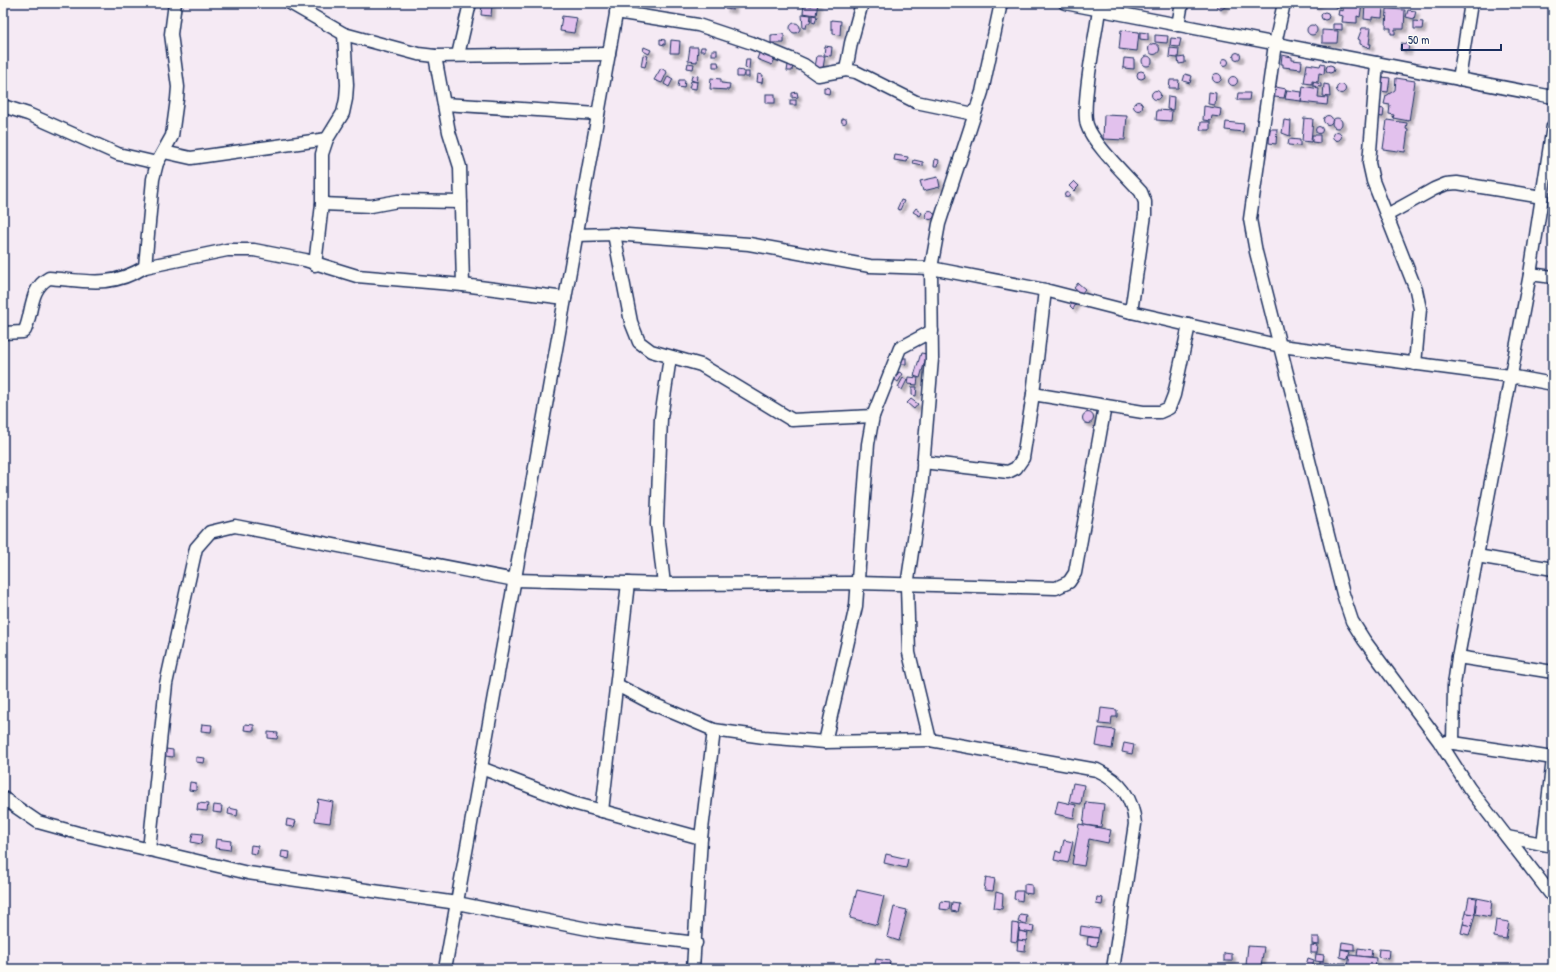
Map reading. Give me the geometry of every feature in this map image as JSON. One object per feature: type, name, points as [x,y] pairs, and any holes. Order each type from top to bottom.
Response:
[{"type":"street","points":[[145,267],[153,179],[160,158],[172,136],[178,87],[171,34],[176,3]]},
{"type":"street","points":[[292,3],[344,34],[418,54],[435,56],[609,54]]},
{"type":"street","points":[[458,55],[470,3]]},
{"type":"street","points":[[846,70],[851,43],[862,3]]},
{"type":"street","points":[[930,740],[909,653],[907,586],[923,462],[932,359],[931,268],[939,224],[982,92],[1001,3]]},
{"type":"street","points":[[1065,3],[1553,97]]},
{"type":"street","points":[[1178,25],[1182,3]]},
{"type":"street","points":[[1284,3],[1275,44],[1250,219],[1256,252],[1343,594],[1352,621],[1440,741],[1469,788],[1553,897]]},
{"type":"street","points":[[1459,79],[1471,3]]},
{"type":"street","points":[[445,969],[617,7],[698,25],[752,43],[804,65],[818,75],[846,70],[856,72],[916,102],[974,114]]},
{"type":"street","points":[[1099,10],[1085,106],[1087,125],[1094,139],[1141,192],[1145,202],[1145,215],[1131,312]]},
{"type":"street","points":[[315,265],[322,204],[322,154],[327,139],[343,113],[346,99],[347,85],[344,34]]},
{"type":"street","points":[[435,56],[449,132],[460,167],[463,285]]},
{"type":"street","points":[[1377,63],[1369,163],[1373,181],[1416,290],[1420,309],[1415,364]]},
{"type":"street","points":[[444,104],[598,114]]},
{"type":"street","points":[[3,106],[28,114],[118,154],[160,158],[191,158],[327,139]]},
{"type":"street","points":[[1453,743],[1454,685],[1458,657],[1530,274],[1553,126]]},
{"type":"street","points":[[1387,215],[1446,184],[1457,183],[1542,196]]},
{"type":"street","points":[[322,204],[371,206],[398,200],[461,202]]},
{"type":"street","points":[[576,235],[614,234],[749,244],[870,266],[931,268],[1045,290],[1131,312],[1281,346],[1510,376],[1553,384]]},
{"type":"street","points":[[614,234],[631,322],[639,342],[651,352],[701,365],[792,420],[873,416]]},
{"type":"street","points":[[3,333],[23,332],[25,330],[36,290],[41,282],[49,278],[111,281],[145,267],[227,250],[254,250],[305,260],[315,265],[358,276],[463,285],[565,298]]},
{"type":"street","points":[[1530,274],[1553,277]]},
{"type":"street","points":[[923,462],[1008,472],[1016,468],[1023,458],[1033,394],[1045,290]]},
{"type":"street","points":[[1033,394],[1143,412],[1160,412],[1169,408],[1174,395],[1189,325]]},
{"type":"street","points":[[825,742],[856,606],[868,444],[873,416],[900,348],[932,331]]},
{"type":"street","points":[[664,584],[657,524],[661,418],[670,357]]},
{"type":"street","points":[[149,850],[166,684],[196,548],[210,532],[235,526],[515,580],[664,584],[857,583],[907,586],[1056,588],[1069,582],[1075,573],[1105,406]]},
{"type":"street","points":[[1477,556],[1553,569]]},
{"type":"street","points":[[602,811],[628,583]]},
{"type":"street","points":[[1458,657],[1553,672]]},
{"type":"street","points":[[617,685],[653,704],[714,730],[764,737],[825,742],[930,740],[1097,770],[1117,782],[1125,791],[1134,812],[1135,824],[1114,969]]},
{"type":"street","points":[[693,969],[696,943],[701,838],[714,730]]},
{"type":"street","points":[[1440,741],[1553,758],[1548,845],[1507,838]]},
{"type":"street","points":[[481,768],[573,803],[701,838]]},
{"type":"street","points":[[3,798],[38,822],[248,873],[457,903],[598,931],[696,943]]},
{"type":"building","points":[[725,3],[733,3],[733,10],[725,9]]},
{"type":"building","points":[[812,3],[818,3],[816,15],[803,13],[804,5],[812,6]]},
{"type":"building","points":[[1217,3],[1226,3],[1226,6],[1221,10],[1218,8]]},
{"type":"building","points":[[1311,3],[1320,3],[1315,6]]},
{"type":"building","points":[[1335,3],[1342,3],[1341,8],[1335,7]]},
{"type":"building","points":[[1348,3],[1362,4],[1360,17],[1357,16],[1357,23],[1342,22],[1343,16],[1338,15],[1339,10],[1343,11],[1344,5],[1348,6]]},
{"type":"building","points":[[482,4],[492,5],[491,16],[481,15]]},
{"type":"building","points":[[1365,5],[1383,7],[1382,18],[1372,17],[1372,20],[1364,19]]},
{"type":"building","points":[[1387,9],[1405,10],[1404,29],[1395,29],[1395,34],[1391,34],[1391,28],[1386,28]]},
{"type":"building","points":[[1408,10],[1416,11],[1414,19],[1406,17]]},
{"type":"building","points":[[1323,12],[1327,12],[1329,16],[1327,20],[1323,20],[1321,18],[1321,14]]},
{"type":"building","points":[[802,14],[811,15],[810,23],[807,23],[806,28],[803,28]]},
{"type":"building","points":[[812,15],[817,16],[815,23],[812,22]]},
{"type":"building","points":[[562,16],[577,18],[574,33],[560,31]]},
{"type":"building","points":[[831,20],[841,21],[840,35],[833,34],[833,29],[831,29]]},
{"type":"building","points":[[1414,21],[1423,22],[1422,29],[1414,29]]},
{"type":"building","points":[[793,23],[797,23],[799,24],[799,32],[793,33],[790,30],[790,26]]},
{"type":"building","points":[[1333,24],[1342,24],[1342,30],[1333,29]]},
{"type":"building","points":[[1310,25],[1314,25],[1316,26],[1316,34],[1310,35],[1307,32],[1307,28]]},
{"type":"building","points":[[1362,28],[1371,28],[1370,48],[1360,44],[1360,40],[1358,39]]},
{"type":"building","points":[[1121,30],[1139,32],[1137,51],[1119,49]]},
{"type":"building","points":[[1322,30],[1338,31],[1337,43],[1322,43]]},
{"type":"building","points":[[1140,32],[1148,33],[1148,40],[1140,39]]},
{"type":"building","points":[[784,34],[784,43],[771,43],[771,35]]},
{"type":"building","points":[[1155,35],[1168,36],[1167,43],[1155,42]]},
{"type":"building","points":[[1171,38],[1181,39],[1179,47],[1170,46]]},
{"type":"building","points":[[660,39],[665,40],[665,45],[660,44]]},
{"type":"building","points":[[671,40],[680,41],[679,53],[670,53]]},
{"type":"building","points":[[1401,43],[1409,44],[1408,51],[1400,50]]},
{"type":"building","points":[[1152,44],[1156,44],[1158,45],[1158,53],[1152,54],[1149,51],[1149,47]]},
{"type":"building","points":[[825,46],[832,47],[831,56],[824,55]]},
{"type":"building","points":[[644,47],[651,50],[649,54],[643,51]]},
{"type":"building","points":[[690,47],[698,47],[697,62],[688,61]]},
{"type":"building","points":[[701,47],[705,47],[705,51],[700,51]]},
{"type":"building","points":[[1170,48],[1179,49],[1178,58],[1169,57]]},
{"type":"building","points":[[712,50],[717,50],[717,55],[712,55]]},
{"type":"building","points":[[760,51],[776,57],[772,65],[757,59]]},
{"type":"building","points":[[1237,52],[1240,53],[1240,59],[1237,60],[1234,59],[1233,56],[1234,53]]},
{"type":"building","points":[[643,55],[648,56],[645,67],[641,66]]},
{"type":"building","points":[[1282,55],[1292,57],[1292,60],[1302,61],[1301,69],[1283,67],[1283,64],[1281,64]]},
{"type":"building","points":[[817,56],[825,56],[823,68],[815,67]]},
{"type":"building","points":[[1145,56],[1149,56],[1152,61],[1149,66],[1145,66],[1142,63],[1142,59]]},
{"type":"building","points":[[1185,57],[1185,63],[1179,64],[1178,58]]},
{"type":"building","points":[[1124,58],[1134,59],[1134,69],[1123,68]]},
{"type":"building","points":[[1225,58],[1228,59],[1228,65],[1225,66],[1222,65],[1221,62],[1222,59]]},
{"type":"building","points":[[746,59],[750,59],[749,69],[745,68]]},
{"type":"building","points":[[713,62],[718,62],[719,67],[713,67]]},
{"type":"building","points":[[688,63],[694,64],[693,69],[687,68]]},
{"type":"building","points":[[1321,63],[1325,64],[1324,74],[1319,73],[1318,82],[1312,81],[1312,84],[1304,83],[1307,64],[1320,66]]},
{"type":"building","points":[[788,65],[793,65],[792,71],[787,71]]},
{"type":"building","points":[[1330,65],[1333,66],[1333,72],[1330,73],[1327,72],[1326,69],[1327,66]]},
{"type":"building","points":[[661,68],[667,72],[662,83],[654,80]]},
{"type":"building","points":[[737,70],[744,71],[743,77],[737,77]]},
{"type":"building","points":[[1141,71],[1144,72],[1144,78],[1141,79],[1138,78],[1137,75],[1138,72]]},
{"type":"building","points":[[745,72],[749,72],[749,77],[745,77]]},
{"type":"building","points":[[758,74],[763,75],[762,83],[757,82]]},
{"type":"building","points":[[1185,74],[1192,76],[1190,83],[1183,81]]},
{"type":"building","points":[[1215,74],[1219,74],[1221,78],[1219,82],[1215,82],[1213,80],[1213,76]]},
{"type":"building","points":[[692,75],[698,76],[697,82],[691,80]]},
{"type":"building","points":[[668,76],[673,79],[669,87],[664,84]]},
{"type":"building","points":[[1231,77],[1235,77],[1237,81],[1235,85],[1231,85],[1229,83],[1229,79]]},
{"type":"building","points":[[1382,77],[1390,78],[1388,92],[1380,91]]},
{"type":"building","points":[[711,78],[721,79],[721,83],[730,84],[729,90],[710,89]]},
{"type":"building","points":[[1396,78],[1415,81],[1409,121],[1393,118],[1394,115],[1389,114],[1390,105],[1384,104],[1386,96],[1395,90]]},
{"type":"building","points":[[679,80],[685,80],[684,88],[678,87]]},
{"type":"building","points":[[1170,80],[1179,80],[1178,88],[1169,88]]},
{"type":"building","points":[[691,81],[697,82],[696,89],[689,88]]},
{"type":"building","points":[[1313,82],[1321,84],[1321,87],[1313,86]]},
{"type":"building","points":[[1324,84],[1329,85],[1330,97],[1323,96]]},
{"type":"building","points":[[1341,84],[1346,89],[1341,94],[1336,89]]},
{"type":"building","points":[[1303,86],[1319,89],[1318,97],[1328,98],[1327,105],[1301,102]]},
{"type":"building","points":[[824,87],[830,88],[829,94],[824,93]]},
{"type":"building","points":[[1276,87],[1286,89],[1284,98],[1274,97]]},
{"type":"building","points":[[1156,90],[1161,95],[1156,100],[1151,95]]},
{"type":"building","points":[[1287,90],[1302,92],[1301,101],[1285,99]]},
{"type":"building","points":[[797,92],[798,97],[792,98],[792,93]]},
{"type":"building","points":[[1209,92],[1216,93],[1215,105],[1208,104]]},
{"type":"building","points":[[1238,93],[1250,93],[1249,100],[1237,100]]},
{"type":"building","points":[[766,94],[775,94],[775,103],[766,103]]},
{"type":"building","points":[[1168,96],[1174,97],[1173,110],[1167,109]]},
{"type":"building","points":[[790,100],[796,100],[796,105],[790,105]]},
{"type":"building","points":[[1138,101],[1143,106],[1138,111],[1133,106]]},
{"type":"building","points":[[1204,106],[1221,109],[1220,117],[1212,116],[1211,121],[1203,120]]},
{"type":"building","points":[[1377,108],[1384,109],[1383,117],[1376,116]]},
{"type":"building","points":[[1157,110],[1172,111],[1171,121],[1156,120]]},
{"type":"building","points":[[1104,115],[1127,116],[1125,140],[1103,139]]},
{"type":"building","points":[[1326,116],[1330,116],[1332,120],[1330,124],[1326,124],[1324,122],[1324,118]]},
{"type":"building","points":[[844,118],[847,121],[844,124],[841,121]]},
{"type":"building","points":[[1304,118],[1313,119],[1311,142],[1302,141]]},
{"type":"building","points":[[1335,118],[1339,118],[1341,119],[1341,127],[1335,128],[1332,125],[1332,121]]},
{"type":"building","points":[[1284,120],[1291,121],[1290,136],[1282,133]]},
{"type":"building","points":[[1387,120],[1407,123],[1406,129],[1408,130],[1405,152],[1383,149]]},
{"type":"building","points":[[1201,122],[1210,122],[1210,130],[1200,130]]},
{"type":"building","points":[[1226,122],[1244,124],[1243,132],[1225,130]]},
{"type":"building","points":[[1319,126],[1323,130],[1319,134],[1315,130]]},
{"type":"building","points":[[1270,129],[1277,129],[1276,144],[1269,143]]},
{"type":"building","points":[[1337,131],[1342,136],[1337,141],[1332,136]]},
{"type":"building","points":[[1312,135],[1320,135],[1320,143],[1312,142]]},
{"type":"building","points":[[1289,139],[1300,140],[1300,146],[1288,145]]},
{"type":"building","points":[[895,155],[908,157],[907,162],[894,160]]},
{"type":"building","points":[[935,159],[939,160],[938,166],[934,166]]},
{"type":"building","points":[[914,160],[923,162],[923,166],[913,164]]},
{"type":"building","points":[[938,177],[940,187],[923,191],[920,181]]},
{"type":"building","points":[[1074,181],[1079,186],[1074,191],[1069,186]]},
{"type":"building","points":[[1067,192],[1070,195],[1067,198],[1064,195]]},
{"type":"building","points":[[901,200],[904,201],[900,210],[897,209]]},
{"type":"building","points":[[916,208],[922,213],[920,216],[913,212]]},
{"type":"building","points":[[930,210],[935,215],[930,220],[925,215]]},
{"type":"building","points":[[1078,283],[1085,289],[1081,294],[1074,288]]},
{"type":"building","points":[[1074,301],[1077,303],[1073,309],[1070,306]]},
{"type":"building","points":[[921,353],[927,354],[920,378],[914,376]]},
{"type":"building","points":[[900,358],[906,358],[906,364],[900,364]]},
{"type":"building","points":[[899,372],[903,374],[898,382],[894,379]]},
{"type":"building","points":[[909,377],[918,378],[917,385],[908,384]]},
{"type":"building","points":[[903,378],[907,380],[902,390],[898,387]]},
{"type":"building","points":[[912,387],[917,387],[916,396],[912,395]]},
{"type":"building","points":[[911,399],[918,404],[914,409],[907,403]]},
{"type":"building","points":[[1086,413],[1090,413],[1092,414],[1092,422],[1086,423],[1083,420],[1083,416]]},
{"type":"building","points":[[1101,708],[1117,710],[1117,717],[1112,717],[1111,725],[1099,724]]},
{"type":"building","points":[[202,724],[212,725],[211,732],[201,731]]},
{"type":"building","points":[[245,724],[254,725],[254,731],[244,730]]},
{"type":"building","points":[[1099,728],[1115,730],[1112,749],[1096,746]]},
{"type":"building","points":[[268,732],[278,733],[277,739],[268,738]]},
{"type":"building","points":[[1124,743],[1134,745],[1132,754],[1122,752]]},
{"type":"building","points":[[166,749],[173,750],[173,757],[165,756]]},
{"type":"building","points":[[196,757],[205,758],[204,763],[196,762]]},
{"type":"building","points":[[190,782],[196,783],[196,791],[189,790]]},
{"type":"building","points":[[1073,783],[1084,785],[1081,804],[1069,802]]},
{"type":"building","points":[[318,799],[333,802],[330,823],[315,821]]},
{"type":"building","points":[[1058,801],[1076,805],[1074,818],[1055,814]]},
{"type":"building","points":[[1086,802],[1104,804],[1101,827],[1083,825]]},
{"type":"building","points":[[198,803],[208,804],[207,811],[197,810]]},
{"type":"building","points":[[214,805],[222,806],[221,813],[213,812]]},
{"type":"building","points":[[229,808],[238,810],[237,816],[228,814]]},
{"type":"building","points":[[287,819],[296,821],[294,827],[286,826]]},
{"type":"building","points":[[1079,824],[1111,830],[1108,843],[1089,839],[1084,866],[1072,864]]},
{"type":"building","points":[[193,833],[203,834],[201,844],[191,842]]},
{"type":"building","points":[[216,839],[231,841],[230,850],[215,848]]},
{"type":"building","points":[[1064,840],[1073,842],[1068,863],[1054,860],[1056,851],[1061,853]]},
{"type":"building","points":[[251,845],[258,846],[257,854],[250,853]]},
{"type":"building","points":[[282,851],[290,852],[289,859],[281,857]]},
{"type":"building","points":[[886,854],[908,859],[906,868],[884,863]]},
{"type":"building","points":[[986,877],[995,879],[993,891],[984,890]]},
{"type":"building","points":[[1024,884],[1032,885],[1032,894],[1024,893]]},
{"type":"building","points":[[857,890],[884,896],[877,925],[850,918]]},
{"type":"building","points":[[1015,891],[1023,891],[1022,901],[1014,899]]},
{"type":"building","points":[[996,892],[1003,894],[1002,909],[994,908]]},
{"type":"building","points":[[1097,897],[1103,898],[1102,905],[1096,904]]},
{"type":"building","points":[[1469,897],[1477,898],[1475,914],[1466,913]]},
{"type":"building","points":[[1477,898],[1492,901],[1490,917],[1475,914]]},
{"type":"building","points":[[941,901],[950,902],[949,910],[940,909]]},
{"type":"building","points":[[952,902],[959,903],[957,912],[951,911]]},
{"type":"building","points":[[894,907],[907,910],[899,941],[887,937]]},
{"type":"building","points":[[1466,913],[1475,914],[1472,926],[1463,924]]},
{"type":"building","points":[[1020,914],[1027,915],[1026,924],[1018,922]]},
{"type":"building","points":[[1496,920],[1509,922],[1506,939],[1494,937]]},
{"type":"building","points":[[1012,923],[1019,924],[1017,942],[1011,941]]},
{"type":"building","points":[[1020,924],[1034,926],[1033,933],[1019,931]]},
{"type":"building","points":[[1463,924],[1472,926],[1469,935],[1461,933]]},
{"type":"building","points":[[1081,926],[1100,929],[1098,938],[1080,935]]},
{"type":"building","points":[[1019,931],[1028,933],[1026,941],[1018,940]]},
{"type":"building","points":[[1088,937],[1098,938],[1097,946],[1087,945]]},
{"type":"building","points":[[1312,937],[1319,937],[1319,945],[1312,944]]},
{"type":"building","points":[[1018,940],[1026,941],[1025,951],[1017,950]]},
{"type":"building","points":[[1342,942],[1355,944],[1355,950],[1341,949]]},
{"type":"building","points":[[1311,945],[1318,946],[1317,953],[1311,953]]},
{"type":"building","points":[[1248,946],[1264,947],[1261,967],[1246,965]]},
{"type":"building","points":[[1358,948],[1372,950],[1371,957],[1357,956]]},
{"type":"building","points":[[1341,949],[1350,951],[1348,959],[1340,957]]},
{"type":"building","points":[[1379,949],[1389,950],[1388,959],[1378,957]]},
{"type":"building","points":[[1224,953],[1232,954],[1232,961],[1224,961]]},
{"type":"building","points":[[1316,954],[1324,955],[1323,962],[1315,961]]},
{"type":"building","points":[[1350,955],[1376,958],[1375,969],[1348,967]]},
{"type":"building","points":[[1308,958],[1314,960],[1312,969],[1305,969]]},
{"type":"building","points":[[876,959],[890,961],[889,969],[874,969]]},
{"type":"building","points":[[1320,962],[1330,963],[1330,969],[1320,969]]},
{"type":"building","points":[[1331,963],[1337,963],[1337,969],[1330,969]]},
{"type":"building","points":[[1339,963],[1346,963],[1346,969],[1338,969]]},
{"type":"building","points":[[1078,967],[1090,969],[1078,969]]}]
